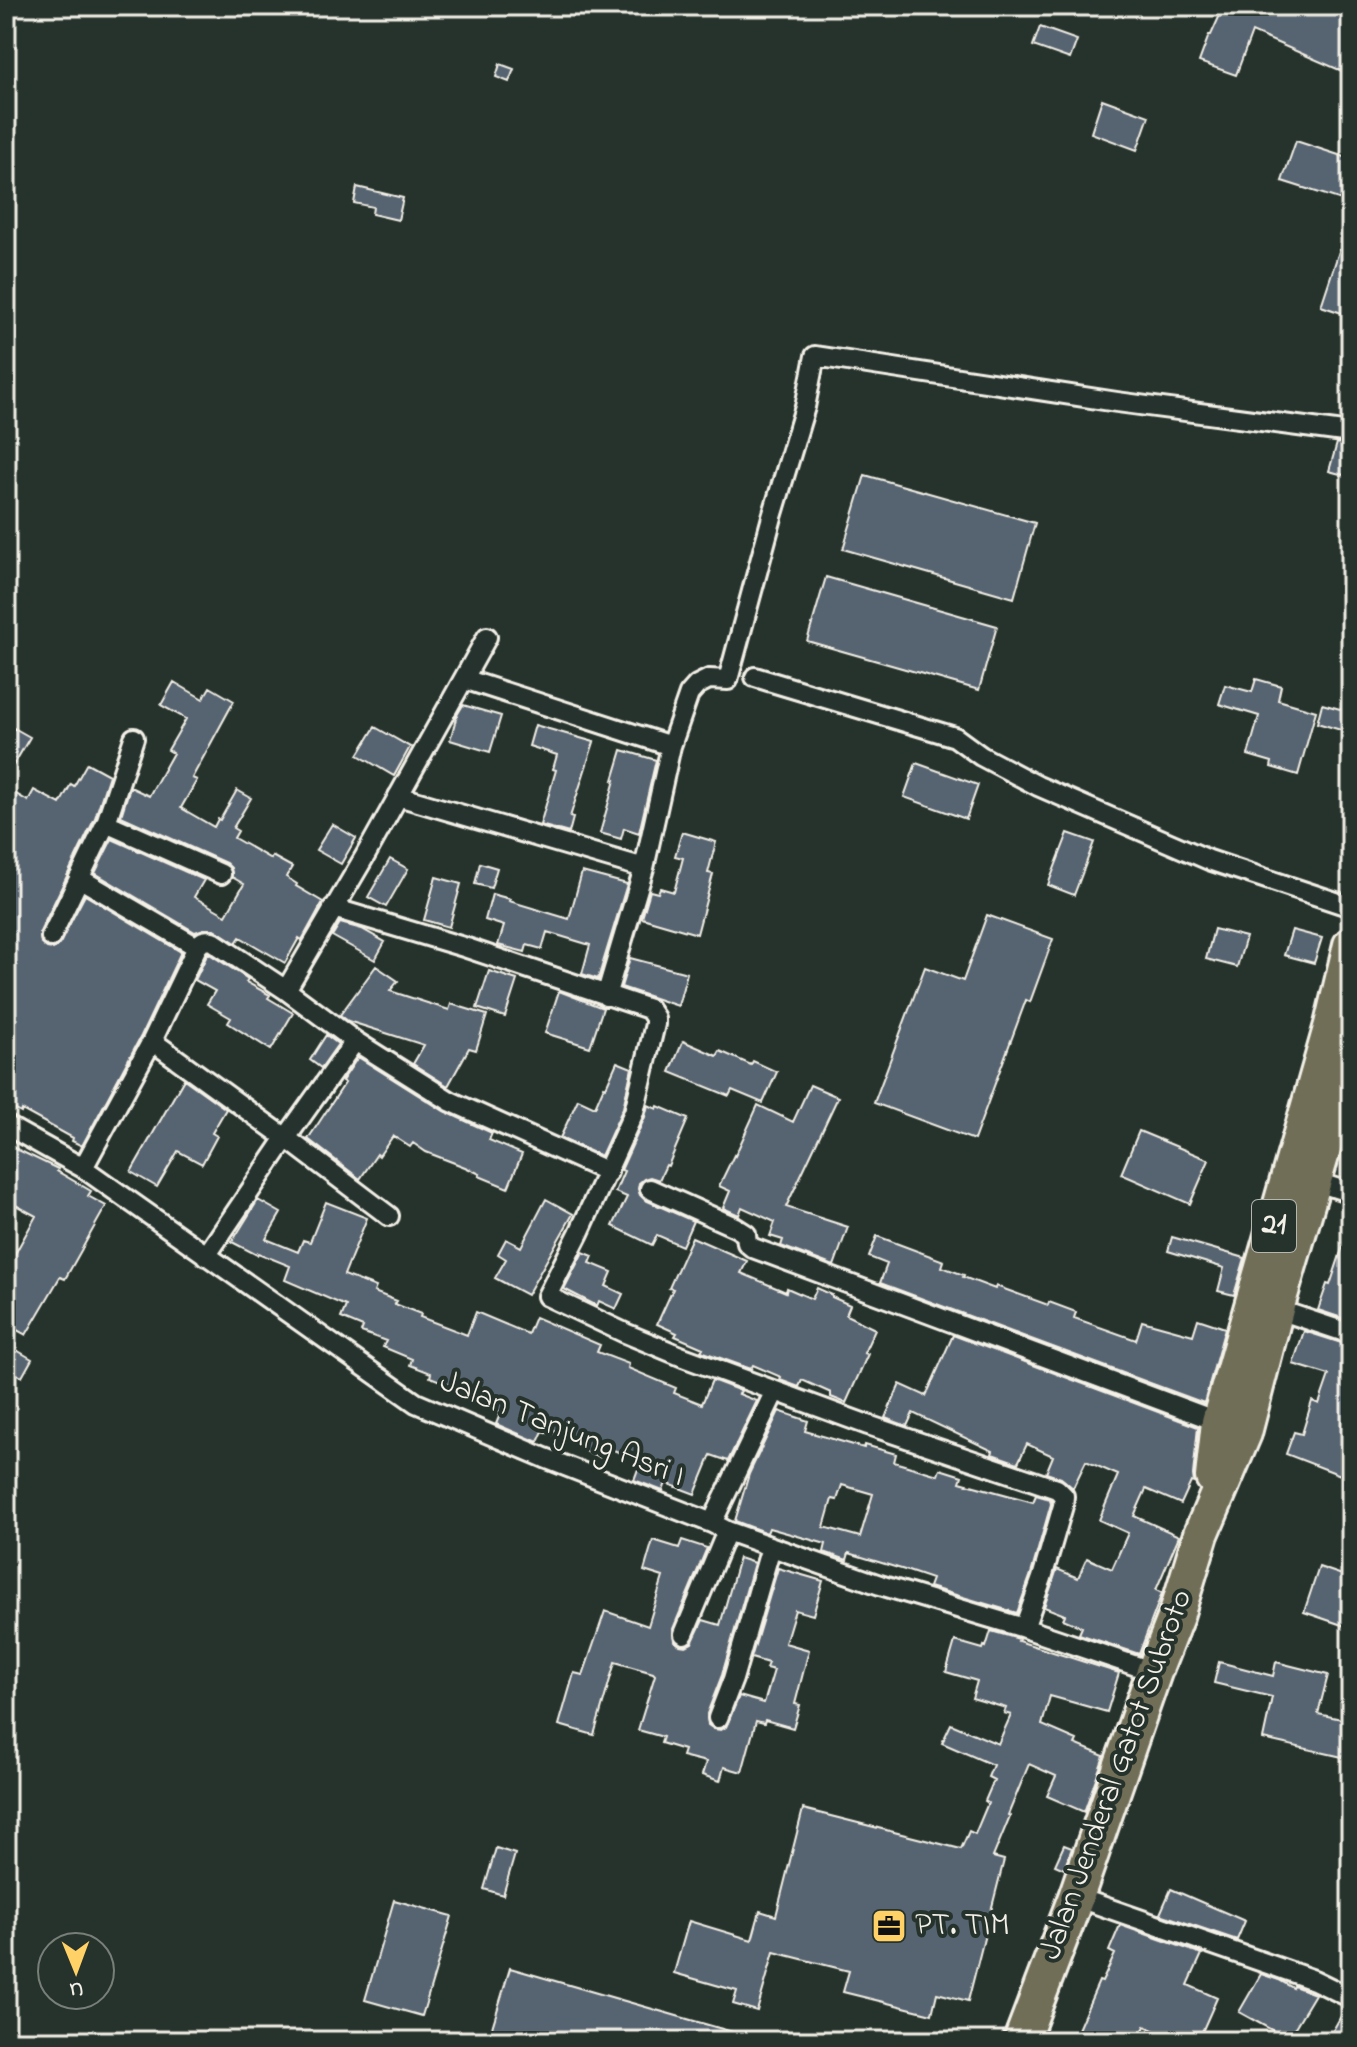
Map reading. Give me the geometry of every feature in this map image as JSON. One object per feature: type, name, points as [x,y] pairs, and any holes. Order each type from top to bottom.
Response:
[{"type":"highway","name":"21","points":[[1210,1509],[1244,1433],[1276,1309],[1332,1025],[1351,945]]},
{"type":"highway","name":"21","points":[[1210,1509],[1219,1422],[1301,1176],[1351,1054]]},
{"type":"highway","name":"Jalan Jenderal Gatot Subroto","points":[[1021,2041],[1176,1616],[1210,1509]]},
{"type":"street","points":[[606,996],[644,868],[671,746],[689,694],[709,679],[728,680],[805,407],[815,356],[1117,402],[1351,433]]},
{"type":"street","points":[[286,990],[487,637]]},
{"type":"street","points":[[755,677],[955,737],[981,756],[1038,786],[1195,854],[1351,907]]},
{"type":"street","points":[[464,679],[671,746]]},
{"type":"street","points":[[51,937],[106,823],[134,738]]},
{"type":"street","points":[[398,796],[644,868]]},
{"type":"street","points":[[106,823],[221,874]]},
{"type":"street","points":[[79,878],[197,947]]},
{"type":"street","points":[[333,908],[467,948],[649,1009],[655,1018],[634,1112],[547,1296],[639,1339],[775,1391],[1057,1489],[1064,1496],[1063,1506],[1024,1628]]},
{"type":"street","points":[[83,1168],[152,1041],[197,947],[201,941],[212,941],[355,1041],[450,1101],[608,1172]]},
{"type":"street","points":[[152,1041],[389,1216]]},
{"type":"street","points":[[206,1256],[355,1041]]},
{"type":"street","name":"Jalan Tanjung Asri I","points":[[6,1125],[83,1168],[416,1403],[545,1458],[771,1547],[1154,1672]]},
{"type":"street","points":[[1301,1176],[1351,1193]]},
{"type":"street","points":[[650,1189],[735,1227],[746,1234],[747,1243],[753,1248],[1219,1422]]},
{"type":"street","points":[[1276,1309],[1351,1334]]},
{"type":"street","points":[[684,1634],[720,1527],[775,1391]]},
{"type":"street","points":[[718,1718],[733,1679],[771,1547]]},
{"type":"street","points":[[1076,1897],[1314,1980],[1351,1998]]},
{"type":"building","points":[[1224,6],[1351,6],[1351,75],[1252,32],[1236,75],[1199,62]]},
{"type":"building","points":[[1040,27],[1077,40],[1070,59],[1033,46]]},
{"type":"building","points":[[500,64],[514,69],[509,82],[496,77]]},
{"type":"building","points":[[1102,99],[1149,116],[1137,150],[1091,133]]},
{"type":"building","points":[[1296,141],[1351,159],[1351,203],[1282,181]]},
{"type":"building","points":[[357,187],[403,198],[398,220],[372,214],[373,207],[354,203]]},
{"type":"building","points":[[1348,224],[1351,224],[1351,316],[1321,306]]},
{"type":"building","points":[[1337,443],[1351,445],[1351,477],[1329,471]]},
{"type":"building","points":[[865,475],[1035,523],[1014,598],[843,549]]},
{"type":"building","points":[[826,577],[997,626],[979,690],[807,641]]},
{"type":"building","points":[[1256,679],[1281,686],[1278,700],[1316,711],[1298,775],[1271,767],[1272,762],[1248,755],[1259,716],[1219,704],[1225,685],[1252,692]]},
{"type":"building","points":[[174,682],[203,699],[210,687],[234,701],[192,778],[197,780],[181,808],[214,827],[237,790],[251,798],[233,828],[238,831],[234,838],[292,867],[286,877],[323,902],[285,963],[240,937],[236,943],[214,929],[195,932],[95,873],[112,839],[204,880],[194,897],[226,915],[244,884],[232,877],[231,868],[226,863],[121,816],[130,787],[149,796],[173,753],[168,750],[186,719],[161,705]]},
{"type":"building","points":[[1322,704],[1351,712],[1351,733],[1317,723]]},
{"type":"building","points":[[463,705],[501,716],[490,752],[450,740]]},
{"type":"building","points":[[535,725],[594,742],[570,817],[573,818],[569,833],[540,825],[556,770],[553,769],[557,755],[529,746]]},
{"type":"building","points":[[375,727],[410,747],[394,776],[358,755]]},
{"type":"building","points":[[14,728],[30,737],[6,778],[6,741]]},
{"type":"building","points":[[622,750],[656,760],[639,833],[624,828],[621,839],[600,833]]},
{"type":"building","points":[[87,763],[109,775],[95,818],[40,932],[41,943],[47,948],[58,946],[85,895],[181,952],[141,1036],[82,1146],[22,1110],[21,1113],[6,1105],[6,788],[28,801],[34,790],[60,804]]},
{"type":"building","points":[[916,763],[978,785],[966,819],[904,797]]},
{"type":"building","points":[[332,824],[356,838],[341,864],[316,850]]},
{"type":"building","points":[[682,832],[716,842],[708,873],[713,874],[697,934],[642,918],[650,891],[658,893],[660,888],[674,892],[683,858],[675,856]]},
{"type":"building","points":[[1068,833],[1094,842],[1074,895],[1048,885]]},
{"type":"building","points":[[390,859],[408,869],[386,907],[368,897]]},
{"type":"building","points":[[480,863],[497,868],[491,888],[475,884]]},
{"type":"building","points":[[582,872],[627,884],[598,979],[582,974],[590,945],[547,932],[542,949],[527,945],[525,952],[498,945],[504,926],[485,920],[492,894],[569,919]]},
{"type":"building","points":[[436,877],[461,884],[449,927],[424,920]]},
{"type":"building","points":[[987,915],[1053,939],[1030,1002],[1026,1000],[974,1140],[874,1103],[925,967],[963,981]]},
{"type":"building","points":[[340,923],[362,929],[385,942],[375,960],[332,936]]},
{"type":"building","points":[[1214,929],[1246,937],[1237,967],[1206,959]]},
{"type":"building","points":[[1292,930],[1322,938],[1314,963],[1284,955]]},
{"type":"building","points":[[208,953],[293,1013],[271,1050],[228,1023],[231,1018],[207,1004],[215,991],[195,980]]},
{"type":"building","points":[[630,958],[687,973],[678,1006],[621,987]]},
{"type":"building","points":[[376,966],[398,981],[390,991],[449,1010],[451,1004],[487,1015],[476,1050],[469,1048],[448,1086],[413,1064],[424,1045],[348,1021],[340,1015]]},
{"type":"building","points":[[489,971],[517,980],[505,1017],[477,1008]]},
{"type":"building","points":[[559,991],[603,1008],[590,1047],[545,1033]]},
{"type":"building","points":[[326,1035],[338,1044],[321,1068],[310,1060]]},
{"type":"building","points":[[683,1041],[717,1056],[720,1051],[751,1065],[753,1061],[777,1072],[763,1103],[732,1090],[729,1096],[670,1072]]},
{"type":"building","points":[[358,1057],[444,1111],[492,1133],[489,1140],[522,1154],[508,1188],[426,1152],[413,1143],[410,1147],[393,1136],[360,1179],[308,1139],[345,1083],[342,1081]]},
{"type":"building","points":[[617,1062],[632,1068],[623,1108],[601,1156],[560,1138],[578,1099],[595,1107]]},
{"type":"building","points":[[184,1079],[226,1109],[212,1133],[217,1136],[202,1164],[178,1151],[157,1187],[131,1172]]},
{"type":"building","points":[[810,1085],[838,1097],[786,1207],[848,1227],[834,1266],[781,1246],[783,1240],[770,1236],[775,1222],[742,1207],[739,1215],[723,1208],[730,1191],[719,1186],[758,1105],[793,1122]]},
{"type":"building","points":[[648,1105],[688,1119],[659,1180],[644,1179],[638,1189],[645,1200],[693,1221],[682,1246],[657,1235],[652,1245],[613,1226],[627,1197],[615,1192],[624,1171],[621,1170]]},
{"type":"building","points":[[1139,1131],[1209,1160],[1190,1204],[1121,1174]]},
{"type":"building","points":[[6,1144],[58,1169],[91,1191],[88,1196],[106,1206],[65,1279],[60,1277],[26,1335],[6,1324],[6,1270],[36,1216],[6,1200]]},
{"type":"building","points":[[546,1199],[573,1214],[527,1295],[495,1278],[506,1259],[498,1254],[506,1239],[521,1247]]},
{"type":"building","points":[[258,1200],[281,1213],[266,1239],[298,1252],[303,1240],[310,1242],[326,1202],[367,1218],[344,1275],[376,1287],[374,1292],[421,1314],[420,1317],[467,1335],[476,1312],[528,1334],[535,1317],[600,1345],[597,1352],[629,1364],[628,1368],[676,1388],[674,1393],[702,1404],[712,1380],[757,1401],[728,1461],[711,1455],[695,1494],[666,1483],[663,1491],[634,1480],[641,1461],[611,1449],[606,1460],[578,1448],[581,1440],[554,1430],[552,1435],[543,1431],[538,1442],[496,1424],[501,1412],[464,1397],[466,1391],[430,1377],[431,1373],[410,1365],[412,1359],[383,1347],[386,1341],[361,1332],[363,1327],[341,1318],[346,1306],[285,1280],[290,1266],[257,1255],[232,1242]]},
{"type":"building","points":[[1348,1231],[1351,1231],[1351,1321],[1318,1310]]},
{"type":"building","points":[[877,1236],[944,1261],[942,1267],[963,1277],[1048,1305],[1049,1302],[1076,1312],[1074,1318],[1136,1340],[1142,1321],[1193,1335],[1198,1319],[1225,1328],[1204,1403],[880,1283],[887,1264],[869,1257]]},
{"type":"building","points":[[692,1237],[747,1261],[741,1273],[786,1292],[787,1288],[812,1299],[817,1288],[832,1295],[850,1305],[846,1315],[875,1329],[864,1353],[868,1354],[846,1403],[802,1380],[799,1387],[753,1365],[751,1369],[701,1351],[703,1348],[657,1324]]},
{"type":"building","points":[[1172,1237],[1245,1258],[1234,1295],[1218,1291],[1224,1268],[1168,1251]]},
{"type":"building","points":[[583,1252],[593,1256],[590,1263],[612,1272],[606,1286],[623,1294],[616,1309],[599,1301],[597,1306],[564,1289]]},
{"type":"building","points":[[1304,1331],[1351,1346],[1351,1479],[1286,1454],[1294,1432],[1302,1434],[1312,1401],[1319,1404],[1329,1375],[1293,1364]]},
{"type":"building","points":[[953,1335],[1198,1427],[1194,1483],[1191,1482],[1181,1504],[1146,1489],[1134,1516],[1179,1536],[1156,1590],[1162,1593],[1139,1654],[1079,1634],[1082,1627],[1063,1619],[1065,1615],[1044,1607],[1057,1569],[1078,1578],[1087,1558],[1112,1569],[1128,1533],[1099,1520],[1118,1475],[1086,1461],[1073,1488],[1061,1478],[1046,1473],[1053,1456],[1027,1444],[1018,1463],[992,1454],[993,1451],[913,1413],[907,1426],[885,1418],[900,1384],[926,1396]]},
{"type":"building","points":[[13,1348],[32,1359],[22,1377],[6,1368],[6,1360]]},
{"type":"building","points":[[779,1411],[808,1421],[805,1431],[896,1454],[894,1462],[938,1475],[940,1469],[962,1476],[960,1482],[1033,1502],[1036,1495],[1050,1499],[1051,1504],[1017,1613],[929,1587],[932,1579],[908,1571],[849,1553],[847,1560],[824,1552],[826,1544],[769,1528],[767,1533],[735,1521],[749,1474]],"holes":[[[842,1485],[873,1494],[860,1537],[824,1527],[832,1499],[837,1500]]]},
{"type":"building","points":[[653,1540],[679,1548],[682,1540],[707,1548],[673,1629],[674,1641],[680,1645],[692,1643],[703,1620],[720,1625],[739,1558],[754,1563],[722,1675],[707,1714],[708,1725],[714,1729],[726,1727],[739,1696],[764,1703],[774,1670],[766,1668],[768,1663],[751,1658],[778,1568],[823,1581],[813,1615],[795,1610],[785,1643],[809,1650],[795,1704],[800,1705],[793,1728],[765,1720],[764,1723],[756,1721],[742,1772],[724,1767],[720,1781],[702,1775],[706,1762],[682,1756],[684,1750],[661,1743],[663,1737],[638,1730],[655,1675],[653,1673],[615,1662],[594,1735],[559,1725],[574,1673],[583,1675],[605,1611],[648,1626],[663,1577],[644,1571]]},
{"type":"building","points":[[1319,1567],[1351,1578],[1351,1628],[1304,1612]]},
{"type":"building","points":[[991,1631],[1119,1673],[1107,1712],[1050,1696],[1042,1725],[1104,1756],[1084,1812],[1047,1796],[1056,1776],[1029,1764],[993,1857],[1004,1860],[968,2001],[937,1993],[932,2014],[843,1992],[849,1971],[774,1952],[757,2011],[733,2004],[737,1991],[674,1973],[689,1921],[752,1940],[760,1911],[776,1916],[803,1809],[961,1849],[969,1831],[975,1834],[994,1780],[988,1777],[993,1765],[942,1743],[951,1724],[998,1744],[1011,1715],[1004,1713],[1006,1708],[972,1698],[977,1681],[946,1672],[955,1641],[983,1649]]},
{"type":"building","points":[[1219,1662],[1273,1676],[1276,1662],[1328,1675],[1318,1714],[1351,1721],[1351,1759],[1263,1739],[1272,1697],[1214,1683]]},
{"type":"building","points":[[1064,1845],[1072,1848],[1064,1869],[1055,1865]]},
{"type":"building","points":[[496,1848],[515,1854],[503,1895],[484,1889]]},
{"type":"building","points":[[1171,1889],[1245,1921],[1237,1940],[1160,1914]]},
{"type":"building","points":[[394,1900],[452,1916],[422,2016],[365,2000]]},
{"type":"building","points":[[1120,1925],[1202,1954],[1188,1985],[1217,1998],[1198,2041],[1179,2041],[1145,2026],[1138,2041],[1073,2041],[1099,1981],[1102,1982],[1115,1954],[1109,1951]]},
{"type":"building","points":[[510,1968],[750,2037],[749,2041],[488,2041]]},
{"type":"building","points":[[1261,1974],[1315,1994],[1288,2039],[1239,2012]]},
{"type":"building","points":[[1345,2009],[1351,2010],[1351,2041],[1327,2041]]},
{"type":"place","name":"PT. TIM","points":[[889,1926]]}]
